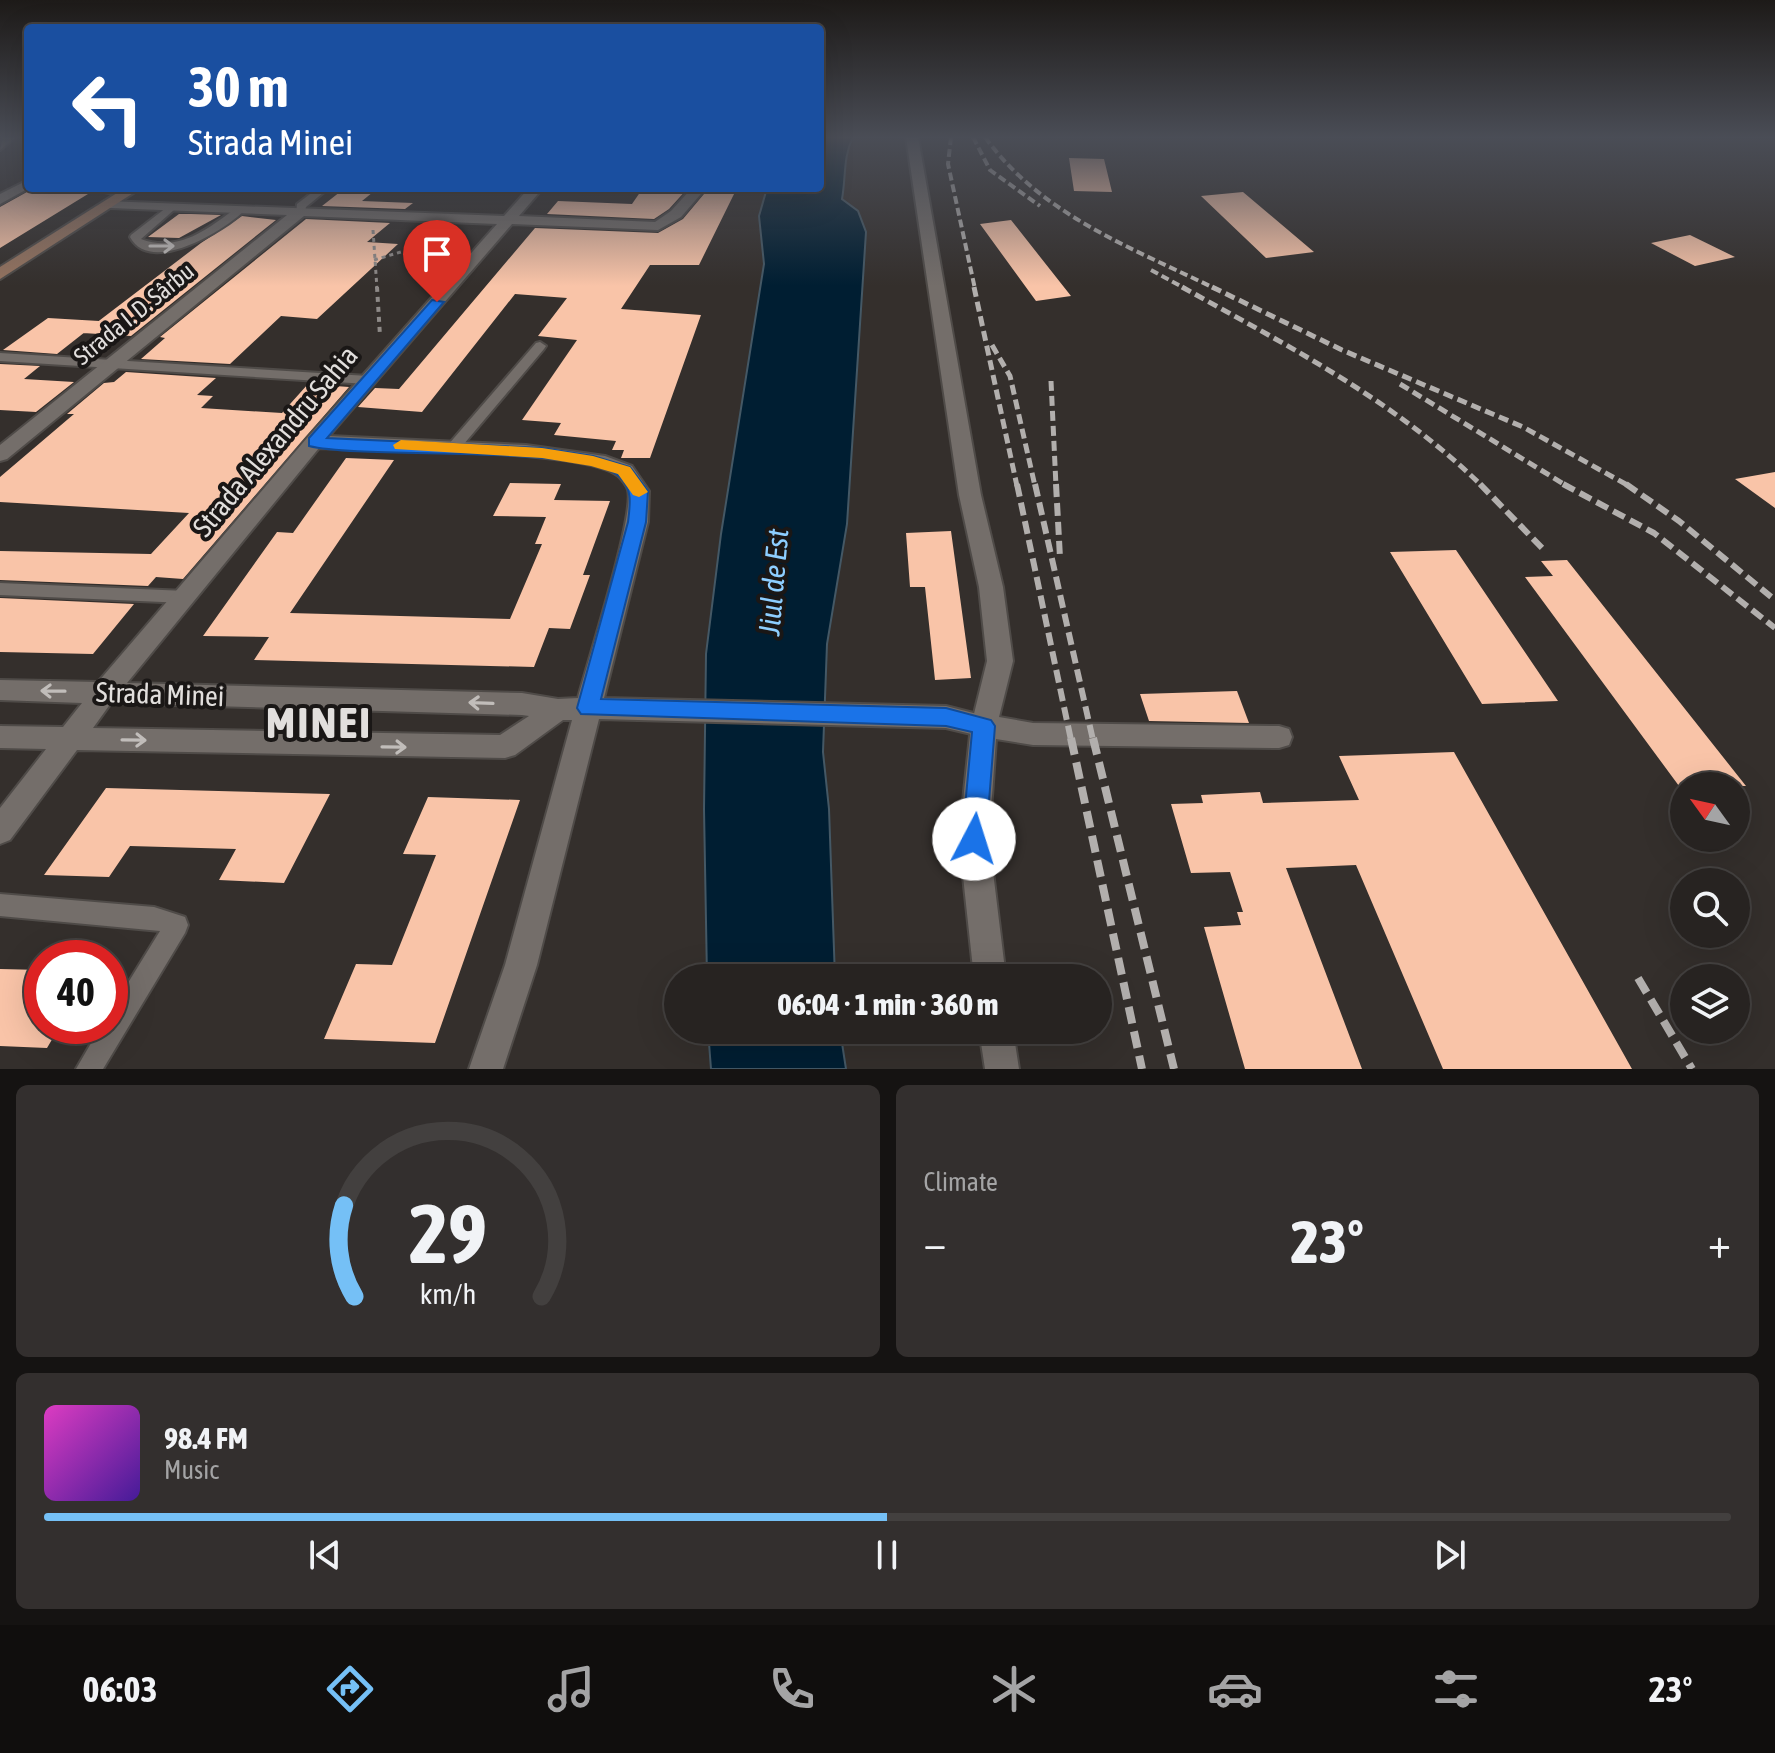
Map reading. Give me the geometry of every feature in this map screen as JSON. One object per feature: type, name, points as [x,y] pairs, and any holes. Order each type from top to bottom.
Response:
[{"type":"main road","points":[[2,271],[128,192]]},
{"type":"street","points":[[0,200],[22,187]]},
{"type":"street","points":[[919,187],[970,495],[991,587],[1000,661],[984,726],[974,839],[988,964]]},
{"type":"street","name":"Strada Alexandru Sahia","points":[[68,739],[314,442],[533,192]]},
{"type":"street","points":[[110,204],[658,226],[676,214],[695,192]]},
{"type":"street","name":"Strada I. D. Sârbu","points":[[0,455],[300,212]]},
{"type":"street","points":[[314,442],[542,453],[593,461],[624,470],[639,491],[637,522],[573,709],[521,965],[486,1069]]},
{"type":"street","name":"Strada Minei","points":[[0,690],[522,704],[573,709],[946,717],[1033,734],[1279,737]]},
{"type":"street","name":"Strada Minei","points":[[0,737],[505,747],[573,709]]},
{"type":"street","name":"Strada Minei","points":[[0,831],[68,739]]},
{"type":"street","points":[[998,1044],[1002,1069]]},
{"type":"lane","points":[[300,212],[301,206],[319,192]]},
{"type":"lane","points":[[171,207],[135,237],[137,241],[156,247],[186,245],[240,210]]},
{"type":"lane","points":[[453,448],[540,346]]},
{"type":"lane","points":[[0,357],[375,373]]},
{"type":"lane","points":[[0,589],[186,597]]},
{"type":"lane","points":[[0,905],[154,918],[177,925],[89,1069]]},
{"type":"path","points":[[372,215],[375,373]]},
{"type":"path","points":[[374,260],[455,236]]},
{"type":"water","name":"Jiul de Est","points":[[824,187],[843,187],[842,199],[858,211],[866,232],[847,524],[827,644],[823,752],[829,809],[835,964],[707,964],[706,654],[721,534],[764,264],[759,216],[766,192],[824,192]]},
{"type":"water","points":[[709,1044],[842,1044],[846,1069],[711,1069]]},
{"type":"building","points":[[1073,187],[1111,187],[1112,192],[1074,191]]},
{"type":"building","points":[[27,192],[88,194],[0,248],[0,207]]},
{"type":"building","points":[[340,192],[373,192],[362,201],[413,203],[405,209],[322,206]]},
{"type":"building","points":[[640,192],[684,192],[669,209],[654,219],[547,214],[558,201],[632,204]]},
{"type":"building","points":[[706,192],[735,192],[699,265],[650,265],[621,309],[701,315],[650,458],[621,458],[624,450],[612,450],[616,441],[554,435],[561,423],[522,420],[577,340],[538,336],[567,298],[515,294],[422,412],[358,407],[375,388],[399,389],[535,228],[658,233],[683,219]]},
{"type":"building","points":[[1243,192],[1314,252],[1266,258],[1201,196]]},
{"type":"building","points":[[179,214],[221,215],[179,238],[148,237]]},
{"type":"building","points":[[242,216],[276,220],[131,336],[83,333],[201,243]]},
{"type":"building","points":[[306,219],[390,223],[367,242],[398,244],[317,319],[281,316],[230,364],[141,359],[165,338],[160,337]]},
{"type":"building","points":[[1011,220],[1071,296],[1036,301],[980,224]]},
{"type":"building","points":[[1690,235],[1735,257],[1695,266],[1651,243]]},
{"type":"building","points":[[48,318],[99,321],[57,354],[3,350]]},
{"type":"building","points":[[0,364],[40,366],[24,379],[74,382],[36,412],[0,410]]},
{"type":"building","points":[[126,372],[216,378],[197,395],[213,396],[201,408],[282,413],[308,384],[349,387],[183,579],[156,577],[148,586],[0,580],[0,551],[151,554],[189,513],[0,502],[0,477],[74,414],[67,414],[104,383],[114,382]]},
{"type":"building","points":[[346,458],[394,460],[290,613],[510,619],[542,544],[535,544],[546,517],[493,516],[510,483],[561,484],[554,500],[610,501],[583,575],[590,575],[570,629],[549,628],[534,667],[254,660],[269,637],[203,636],[277,532],[293,533]]},
{"type":"building","points":[[1775,472],[1775,508],[1735,479]]},
{"type":"building","points":[[951,531],[971,678],[935,680],[925,587],[910,587],[906,533]]},
{"type":"building","points":[[1456,550],[1558,701],[1482,704],[1390,552]]},
{"type":"building","points":[[1567,560],[1735,772],[1670,774],[1525,577],[1553,576],[1541,561]]},
{"type":"building","points":[[0,598],[134,604],[93,654],[0,652]]},
{"type":"building","points":[[1237,691],[1249,723],[1149,721],[1140,694]]},
{"type":"building","points":[[1454,752],[1632,1069],[1443,1069],[1356,865],[1286,868],[1362,1069],[1245,1069],[1204,927],[1241,925],[1237,912],[1243,912],[1230,872],[1191,873],[1171,804],[1203,803],[1201,795],[1260,792],[1263,803],[1359,800],[1339,756]]},
{"type":"building","points":[[106,788],[330,794],[284,883],[219,880],[236,849],[130,846],[109,877],[44,875]]},
{"type":"building","points":[[428,797],[520,800],[435,1043],[324,1039],[356,964],[392,965],[436,855],[403,854]]},
{"type":"building","points":[[0,969],[24,970],[24,1044],[49,1044],[47,1048],[0,1046]]},
{"type":"railway","points":[[953,187],[975,289]]},
{"type":"railway","points":[[1013,187],[1040,206]]},
{"type":"railway","points":[[1032,187],[1090,227],[1216,289]]},
{"type":"railway","points":[[1151,270],[1186,289]]},
{"type":"railway","points":[[974,287],[1017,486]]},
{"type":"railway","points":[[1182,287],[1339,376],[1413,427],[1481,486]]},
{"type":"railway","points":[[1212,287],[1342,350],[1523,427],[1628,486]]},
{"type":"railway","points":[[992,345],[1010,376],[1035,486]]},
{"type":"railway","points":[[1051,381],[1056,486]]},
{"type":"railway","points":[[1400,384],[1567,486]]},
{"type":"railway","points":[[1017,484],[1071,740]]},
{"type":"railway","points":[[1035,484],[1093,740]]},
{"type":"railway","points":[[1056,484],[1060,558]]},
{"type":"railway","points":[[1563,484],[1654,533],[1775,628]]},
{"type":"railway","points":[[1481,486],[1545,551]]},
{"type":"railway","points":[[1628,486],[1679,521],[1775,600]]},
{"type":"railway","points":[[1071,738],[1142,1069]]},
{"type":"railway","points":[[1093,738],[1174,1069]]},
{"type":"railway","points":[[1638,978],[1692,1069]]},
{"type":"slow traffic","points":[[401,445],[542,453],[593,461],[624,470],[639,492]]},
{"type":"district","name":"MINEI","points":[[319,723]]},
{"type":"route","points":[[437,302],[314,442],[542,453],[593,461],[624,470],[639,491],[637,522],[588,708],[946,717],[984,726],[974,839]]}]
